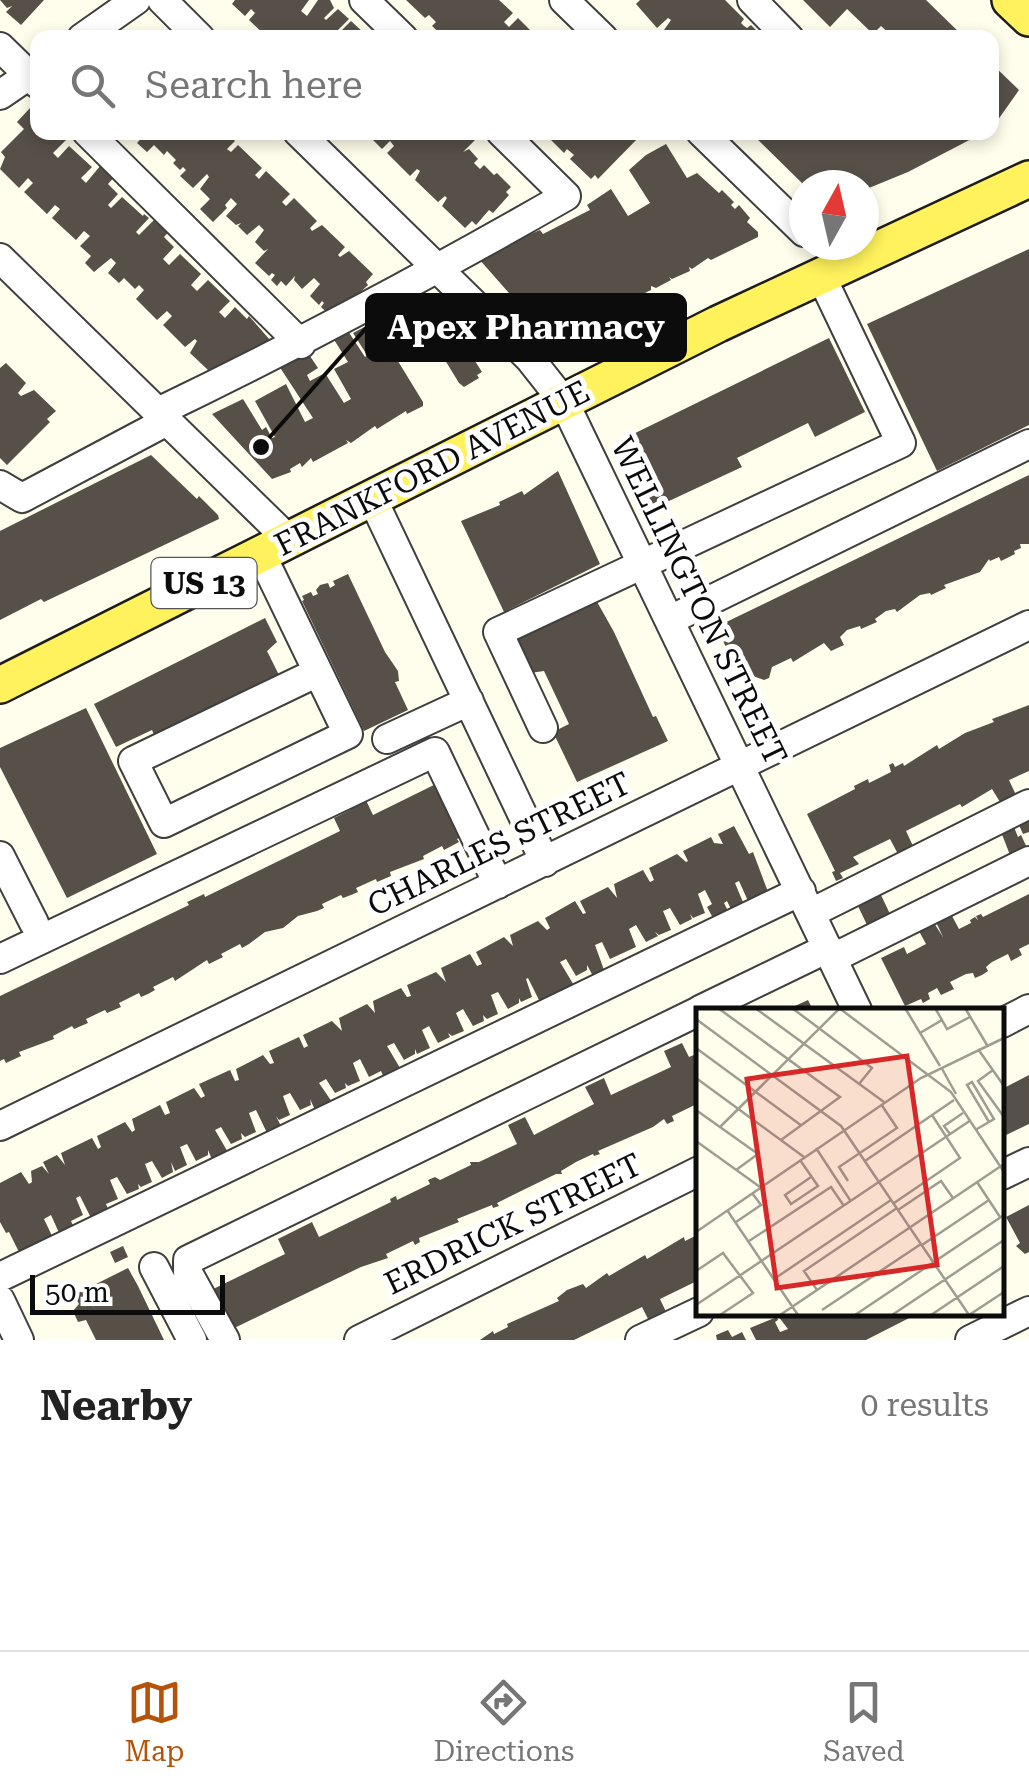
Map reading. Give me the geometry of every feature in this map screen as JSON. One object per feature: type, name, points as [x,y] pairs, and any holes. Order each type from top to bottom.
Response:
[{"type":"main road","points":[[1010,0],[1029,18]]},
{"type":"main road","name":"FRANKFORD AVENUE","points":[[0,686],[564,402],[826,263],[1029,180]]},
{"type":"street","points":[[93,30],[136,0]]},
{"type":"street","points":[[162,0],[192,30]]},
{"type":"street","points":[[364,0],[395,30]]},
{"type":"street","points":[[564,0],[595,30]]},
{"type":"street","points":[[752,0],[782,30]]},
{"type":"street","points":[[0,47],[30,73]]},
{"type":"street","points":[[0,95],[30,78]]},
{"type":"street","points":[[95,140],[301,344]]},
{"type":"street","name":"WELLINGTON STREET","points":[[306,140],[530,359],[564,402],[857,1008]]},
{"type":"street","points":[[0,485],[22,498],[566,196],[508,140]]},
{"type":"street","points":[[709,140],[789,217]]},
{"type":"street","points":[[0,258],[163,417],[275,547],[318,672],[348,734],[164,823],[133,761],[318,672]]},
{"type":"street","points":[[543,728],[498,632],[901,443],[826,263]]},
{"type":"street","points":[[670,620],[1029,444]]},
{"type":"street","points":[[372,498],[546,862]]},
{"type":"street","name":"CHARLES STREET","points":[[0,1126],[1029,624]]},
{"type":"street","points":[[387,740],[468,701]]},
{"type":"street","points":[[0,958],[435,752],[498,884]]},
{"type":"street","points":[[0,1277],[806,902],[1029,804]]},
{"type":"street","points":[[0,856],[34,923]]},
{"type":"street","points":[[705,1008],[1029,861]]},
{"type":"street","points":[[1004,1021],[1029,1009]]},
{"type":"street","points":[[225,1340],[188,1273],[188,1260],[696,1012]]},
{"type":"street","points":[[1004,1174],[1029,1162]]},
{"type":"street","name":"ERDRICK STREET","points":[[359,1340],[696,1172]]},
{"type":"street","points":[[154,1267],[192,1340]]},
{"type":"street","points":[[0,1300],[20,1340]]},
{"type":"street","points":[[640,1340],[696,1313]]},
{"type":"street","points":[[970,1340],[1015,1318]]},
{"type":"building","points":[[0,0],[44,0],[21,25],[6,12],[12,6],[7,8]]},
{"type":"building","points":[[235,0],[309,0],[301,11],[307,16],[318,0],[330,0],[334,8],[326,20],[338,9],[349,19],[338,30],[260,30],[249,20],[255,13],[251,9],[245,16],[232,4]]},
{"type":"building","points":[[406,0],[499,0],[513,13],[504,22],[509,27],[518,18],[530,30],[436,30],[432,26],[436,22],[429,15],[425,18]]},
{"type":"building","points":[[640,0],[725,0],[744,19],[744,26],[751,25],[756,30],[664,30],[671,20],[668,18],[657,28],[636,4]]},
{"type":"building","points":[[803,0],[926,0],[957,30],[885,30],[881,26],[869,30],[847,9],[830,27]]},
{"type":"building","points":[[351,21],[361,30],[342,30]]},
{"type":"building","points":[[999,71],[1019,90],[999,118]]},
{"type":"building","points":[[30,108],[30,140],[66,140],[53,153],[58,158],[69,146],[92,167],[81,178],[86,183],[105,160],[118,173],[108,184],[118,194],[108,205],[111,208],[122,197],[149,218],[136,232],[139,235],[162,212],[175,225],[164,237],[174,247],[163,259],[169,265],[180,254],[201,274],[191,285],[197,291],[208,280],[230,301],[219,312],[225,318],[235,307],[247,319],[249,316],[270,340],[259,351],[213,373],[190,353],[195,339],[185,347],[163,325],[172,316],[167,311],[157,320],[136,299],[144,290],[139,285],[135,289],[124,278],[119,283],[108,273],[116,263],[111,258],[94,272],[85,263],[91,256],[80,246],[90,236],[84,231],[76,240],[52,218],[60,209],[55,205],[47,214],[24,192],[33,183],[28,178],[19,188],[0,169],[5,157],[1,152],[24,129],[17,122]]},
{"type":"building","points":[[234,140],[227,149],[231,152],[238,145],[262,168],[255,175],[259,179],[266,171],[290,194],[282,202],[286,206],[294,198],[317,221],[310,228],[312,231],[322,225],[345,247],[340,257],[349,251],[373,274],[366,282],[368,285],[333,318],[321,307],[322,301],[319,305],[310,296],[320,284],[314,278],[302,289],[295,276],[286,286],[281,281],[277,286],[271,280],[275,275],[269,276],[255,263],[268,249],[264,251],[255,242],[264,230],[259,225],[247,235],[238,226],[241,223],[236,225],[226,216],[237,204],[231,198],[213,222],[200,209],[210,199],[200,189],[209,177],[207,174],[193,188],[180,176],[186,170],[173,163],[176,160],[167,151],[164,155],[154,145],[147,152],[137,143]]},
{"type":"building","points":[[373,140],[475,140],[463,152],[469,149],[478,159],[474,163],[480,169],[484,165],[494,175],[497,173],[511,187],[506,192],[509,195],[493,213],[489,210],[476,225],[472,221],[465,228],[442,206],[445,196],[438,202],[415,180],[420,171],[417,169],[410,176],[387,153],[394,146],[390,141],[382,149]]},
{"type":"building","points":[[551,140],[636,140],[598,179],[595,175],[591,179],[570,159],[574,155],[567,149],[564,153]]},
{"type":"building","points":[[758,140],[969,140],[879,184],[879,170],[789,170]]},
{"type":"building","points":[[666,144],[687,178],[697,173],[719,193],[722,190],[734,202],[731,205],[735,209],[739,205],[758,237],[553,336],[479,259],[590,210],[587,205],[611,189],[628,216],[650,203],[629,170]]},
{"type":"building","points":[[1029,249],[1029,425],[937,471],[867,324]]},
{"type":"building","points":[[420,302],[468,350],[482,372],[477,375],[479,378],[464,387],[459,383],[412,306]]},
{"type":"building","points":[[374,322],[423,406],[272,479],[212,414],[243,399],[262,430],[266,427],[275,437],[255,401],[286,384],[305,422],[313,418],[279,366],[306,350],[318,368],[307,375],[310,381],[325,373],[344,403],[351,399],[334,369],[348,362],[333,338],[348,331],[365,357],[353,333]]},
{"type":"building","points":[[829,338],[865,412],[815,437],[808,423],[737,458],[742,467],[654,508],[621,440]]},
{"type":"building","points":[[6,363],[26,383],[18,393],[21,396],[34,390],[56,411],[7,465],[0,458],[0,368]]},
{"type":"building","points":[[151,455],[197,499],[199,496],[219,519],[0,620],[0,531]]},
{"type":"building","points":[[558,471],[600,564],[504,612],[461,521],[522,491],[524,495]]},
{"type":"building","points":[[1029,475],[1029,544],[1020,544],[1015,554],[1001,561],[999,557],[989,559],[980,572],[944,585],[946,588],[931,595],[920,595],[897,612],[886,611],[875,619],[877,622],[847,630],[840,637],[844,645],[831,651],[824,643],[793,662],[791,658],[772,667],[769,678],[753,676],[743,681],[716,627]]},
{"type":"building","points":[[348,574],[398,671],[399,681],[395,682],[408,710],[364,731],[302,601],[302,596],[311,592],[313,596],[318,594],[320,585],[328,583],[330,588],[335,585],[333,581]]},
{"type":"building","points":[[596,600],[668,741],[577,782],[553,732],[569,724],[544,671],[530,673],[514,641]]},
{"type":"building","points":[[265,618],[277,642],[267,651],[279,675],[222,702],[224,706],[218,709],[216,705],[154,735],[152,730],[116,747],[94,704]]},
{"type":"building","points":[[1029,705],[1029,771],[1009,780],[1016,795],[1007,803],[1000,802],[992,789],[962,807],[960,804],[906,831],[913,846],[898,854],[890,839],[853,857],[859,864],[840,873],[843,878],[836,881],[832,872],[835,871],[807,814],[868,779],[869,783],[891,772],[889,765],[893,763],[895,767],[903,763],[904,766],[937,745],[939,749],[994,722],[992,719]]},
{"type":"building","points":[[86,708],[157,854],[67,898],[0,767],[0,748]]},
{"type":"building","points":[[442,781],[468,834],[457,839],[459,842],[444,850],[442,846],[423,856],[424,859],[390,872],[391,876],[356,888],[358,892],[322,904],[324,908],[298,916],[283,928],[265,932],[242,948],[240,944],[209,964],[207,960],[175,981],[173,977],[153,987],[155,990],[148,994],[141,997],[139,993],[119,1003],[121,1007],[107,1013],[105,1010],[86,1019],[88,1023],[74,1029],[72,1026],[53,1036],[54,1039],[19,1052],[21,1056],[6,1063],[4,1059],[0,1061],[0,996],[340,831],[334,818],[350,810],[347,804],[364,796],[373,815]]},
{"type":"building","points":[[1029,820],[1029,832],[1023,834],[1019,825]]},
{"type":"building","points":[[734,826],[749,854],[753,852],[768,892],[748,901],[739,881],[735,883],[745,907],[733,913],[727,901],[724,903],[729,913],[714,920],[705,890],[698,894],[705,913],[693,918],[690,914],[692,919],[680,925],[670,908],[663,911],[671,930],[659,935],[655,932],[658,936],[646,942],[636,925],[629,929],[636,947],[610,959],[602,942],[595,945],[604,970],[593,976],[587,965],[587,970],[576,976],[566,959],[560,962],[575,987],[541,1004],[528,978],[532,997],[521,1002],[519,998],[519,1003],[508,1009],[498,992],[491,995],[498,1014],[487,1019],[483,1015],[484,1021],[473,1026],[463,1009],[456,1013],[464,1031],[452,1036],[448,1033],[450,1037],[438,1043],[429,1026],[422,1030],[430,1048],[417,1054],[415,1049],[415,1054],[404,1060],[394,1043],[387,1046],[403,1073],[386,1082],[381,1071],[369,1077],[360,1059],[353,1063],[360,1081],[348,1086],[345,1083],[346,1088],[335,1093],[326,1079],[319,1083],[332,1102],[315,1110],[310,1099],[311,1105],[300,1110],[290,1093],[283,1096],[290,1115],[279,1120],[276,1116],[282,1128],[268,1135],[256,1110],[249,1113],[256,1132],[245,1137],[241,1133],[242,1139],[231,1144],[221,1127],[215,1130],[229,1154],[213,1162],[208,1150],[208,1155],[196,1161],[187,1144],[180,1147],[187,1165],[175,1171],[171,1162],[173,1172],[162,1178],[152,1161],[145,1164],[152,1182],[141,1187],[138,1184],[139,1189],[127,1194],[117,1177],[110,1180],[118,1199],[106,1204],[110,1214],[93,1222],[80,1196],[76,1198],[83,1215],[71,1221],[74,1228],[60,1235],[51,1215],[44,1219],[53,1238],[21,1256],[9,1232],[6,1233],[0,1222],[0,1183],[21,1172],[29,1184],[31,1171],[42,1166],[49,1174],[43,1162],[57,1155],[65,1165],[61,1153],[92,1138],[98,1149],[101,1147],[97,1136],[125,1122],[132,1132],[132,1119],[160,1105],[165,1115],[170,1113],[166,1102],[194,1088],[201,1098],[205,1096],[199,1084],[230,1070],[235,1081],[239,1080],[236,1069],[263,1055],[270,1064],[274,1063],[269,1051],[299,1037],[304,1048],[308,1046],[303,1035],[332,1021],[342,1031],[339,1018],[367,1004],[375,1013],[373,1001],[401,988],[407,997],[411,996],[407,985],[436,972],[446,982],[441,968],[470,954],[477,966],[482,964],[476,952],[504,937],[513,946],[510,935],[538,921],[547,930],[550,928],[545,918],[575,901],[586,913],[580,901],[608,887],[617,898],[614,884],[643,870],[650,882],[654,880],[649,868],[677,854],[688,861],[683,851],[711,837],[714,843],[723,844],[718,834]]},
{"type":"building","points":[[1014,827],[1029,852],[1012,860],[1001,832]]},
{"type":"building","points":[[880,893],[891,916],[868,927],[857,904]]},
{"type":"building","points":[[1029,894],[1029,944],[1019,949],[1022,955],[1011,961],[1008,954],[992,962],[982,975],[975,978],[973,973],[966,974],[950,982],[954,989],[941,995],[937,988],[928,993],[930,999],[923,1003],[921,999],[905,1006],[881,958],[904,947],[907,954],[926,944],[919,931],[934,923],[943,937],[936,922],[951,914],[959,929],[975,917],[978,920],[976,916],[983,917]]},
{"type":"building","points":[[808,1000],[812,1008],[790,1008]]},
{"type":"building","points":[[682,1043],[689,1057],[696,1054],[696,1104],[672,1116],[674,1121],[667,1124],[664,1119],[598,1151],[600,1154],[576,1162],[562,1174],[497,1203],[499,1206],[492,1205],[457,1219],[459,1222],[419,1238],[415,1245],[413,1241],[386,1254],[388,1258],[361,1267],[224,1333],[205,1293],[285,1254],[278,1239],[312,1222],[319,1237],[396,1196],[397,1200],[430,1184],[428,1180],[440,1180],[471,1165],[470,1162],[479,1162],[517,1144],[508,1125],[525,1117],[534,1135],[594,1104],[585,1087],[604,1078],[611,1095],[671,1067],[664,1051]]},
{"type":"building","points":[[1029,1075],[1029,1124],[1004,1136],[1004,1088]]},
{"type":"building","points":[[1029,1205],[1029,1252],[1025,1254],[1016,1246],[1020,1243],[1006,1217]]},
{"type":"building","points":[[696,1236],[696,1281],[660,1299],[668,1316],[651,1325],[642,1307],[574,1340],[480,1340],[559,1301],[557,1298],[567,1290],[583,1284],[586,1288],[607,1273],[609,1276],[645,1255],[647,1259],[684,1237],[685,1241]]},
{"type":"building","points":[[123,1246],[128,1257],[115,1263],[110,1252]]},
{"type":"building","points":[[128,1268],[164,1340],[96,1340],[86,1320],[78,1322],[73,1311],[79,1304],[74,1295]]},
{"type":"building","points":[[915,1315],[866,1340],[756,1340],[750,1328],[777,1317],[780,1332],[788,1329],[778,1316]]},
{"type":"building","points":[[728,1330],[732,1337],[742,1332],[746,1340],[717,1340],[716,1335]]},
{"type":"place","name":"Apex Pharmacy","points":[[261,447]]}]
